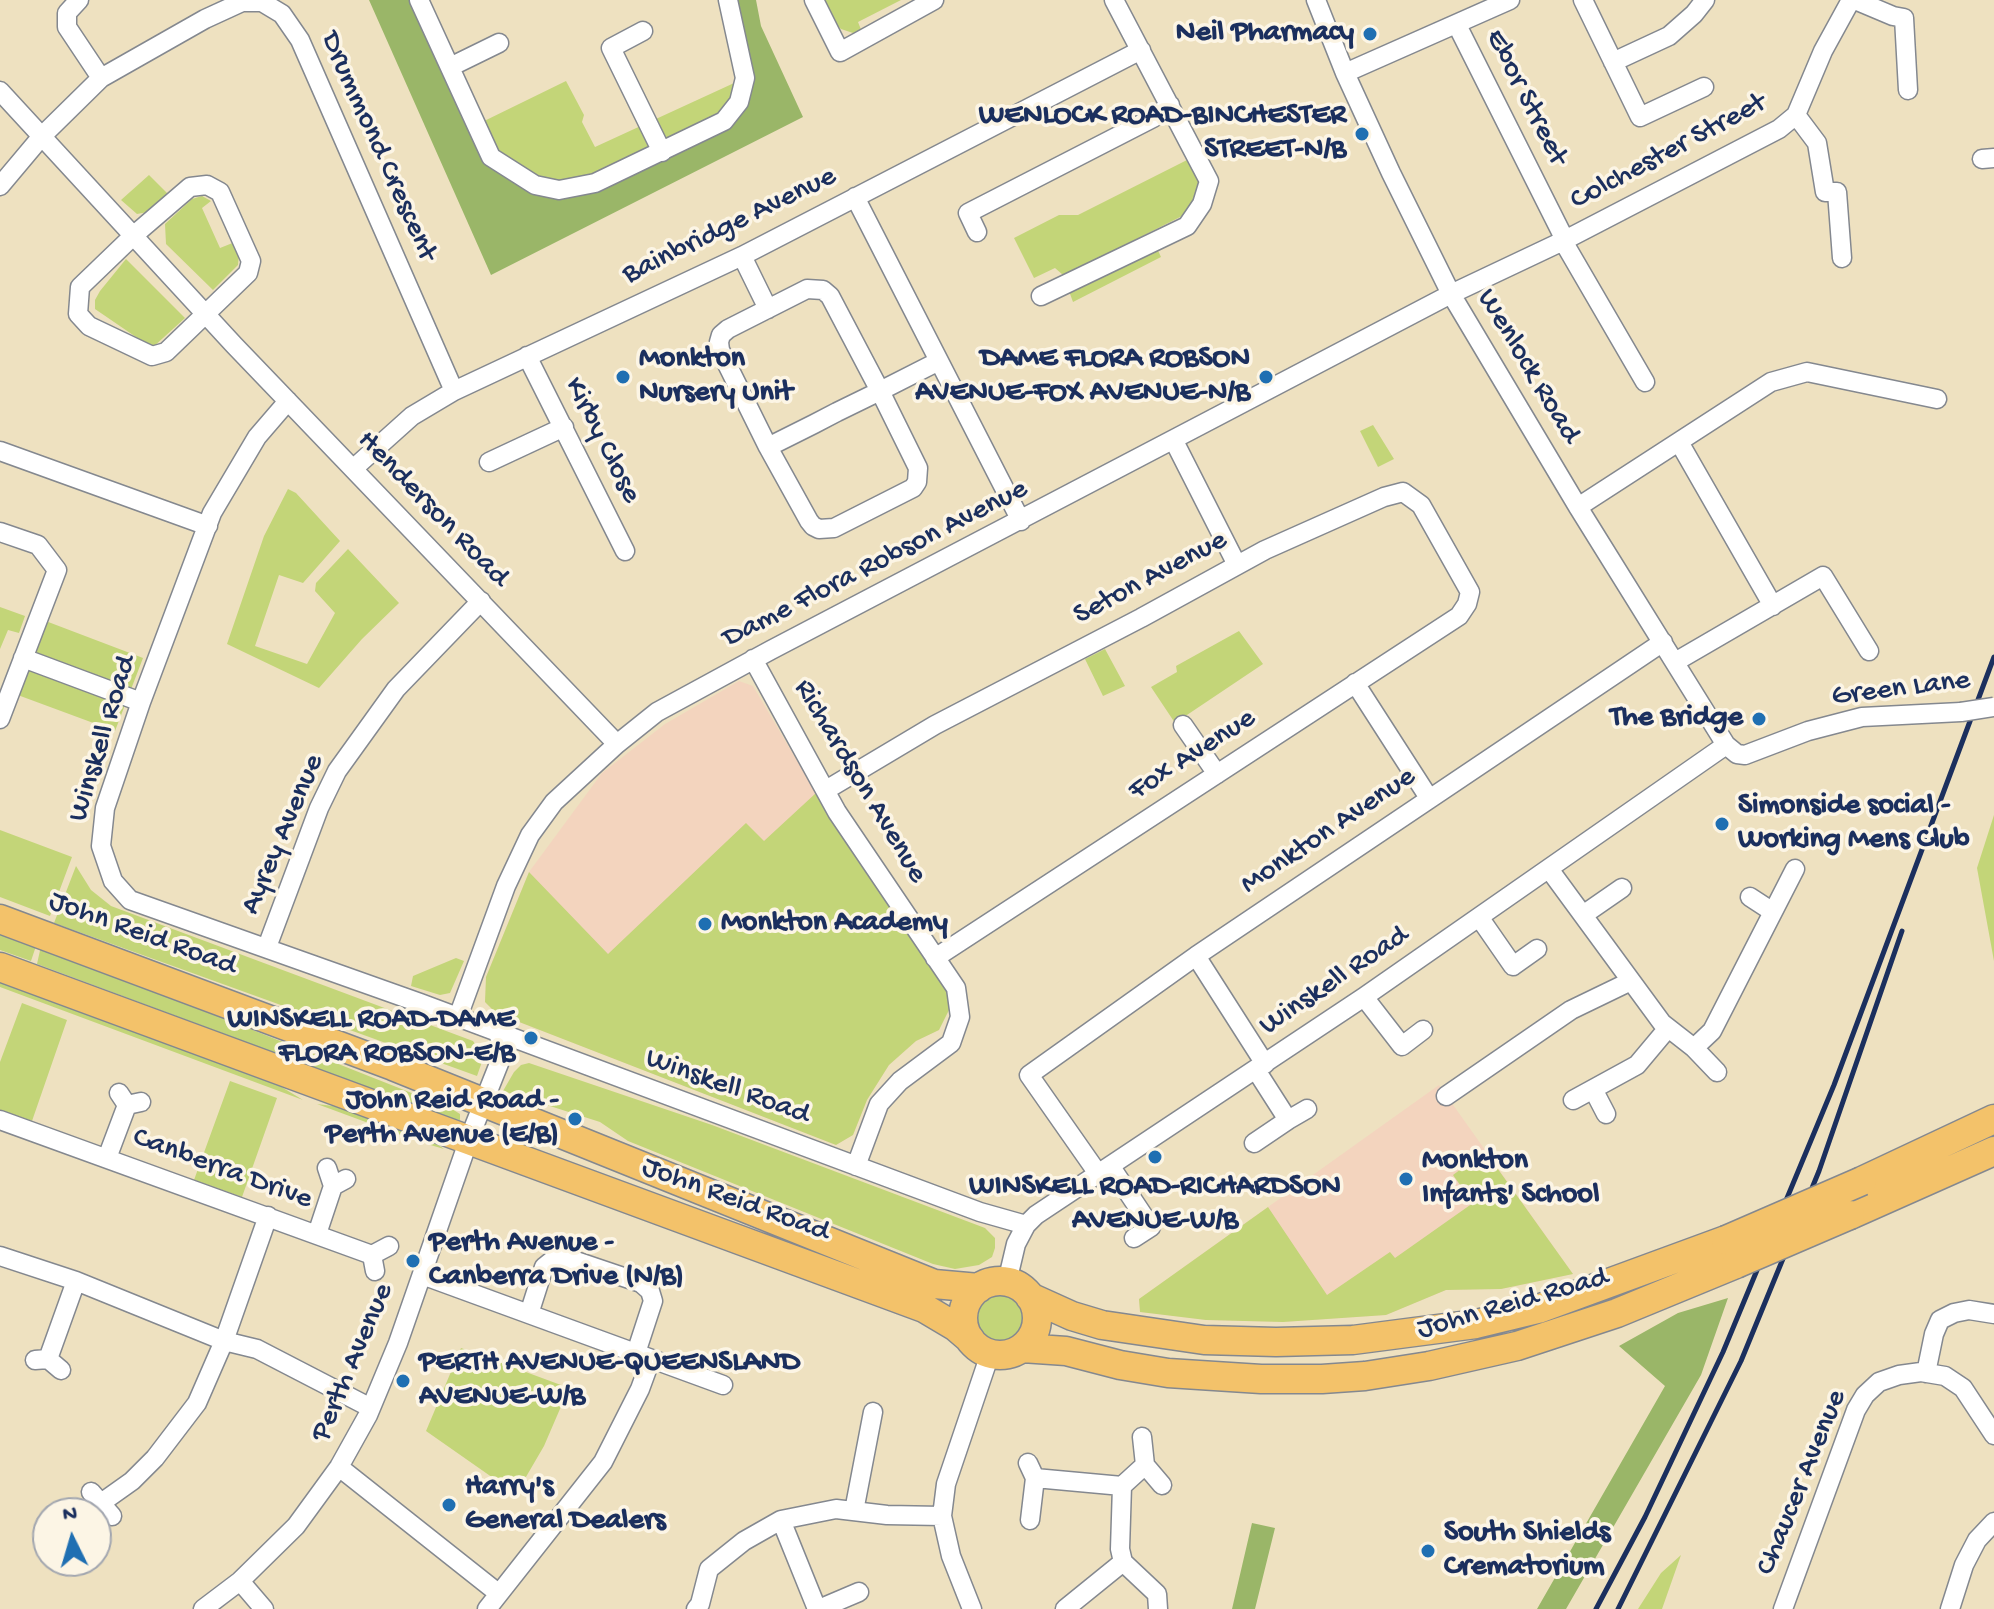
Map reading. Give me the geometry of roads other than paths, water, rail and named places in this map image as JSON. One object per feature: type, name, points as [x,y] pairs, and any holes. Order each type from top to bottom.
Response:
[{"type":"highway","name":"John Reid Road","points":[[0,919],[484,1101],[934,1284],[979,1288]]},
{"type":"highway","name":"John Reid Road","points":[[0,967],[924,1308],[956,1327],[980,1347]]},
{"type":"highway","name":"John Reid Road","points":[[1022,1348],[1066,1351],[1168,1373],[1322,1379],[1429,1366],[1517,1346],[1617,1313],[1862,1181],[1994,1119]]},
{"type":"highway","name":"John Reid Road","points":[[1019,1290],[1072,1316],[1102,1325],[1204,1340],[1353,1340],[1407,1334],[1476,1324],[1538,1309],[1850,1215],[1994,1151]]},
{"type":"highway","points":[[997,1282],[1019,1290],[1035,1307],[1035,1330],[1022,1348],[1012,1353],[980,1347],[963,1318],[965,1306],[979,1288],[997,1282]]},
{"type":"highway","points":[[1102,1325],[1180,1348],[1268,1355],[1307,1354],[1319,1357],[1322,1379]]},
{"type":"street","points":[[79,0],[67,13],[67,27],[101,78]]},
{"type":"street","points":[[419,0],[491,157],[535,185],[559,190],[595,183],[724,121],[739,102],[745,78],[728,0]]},
{"type":"street","points":[[814,0],[840,52],[934,0]]},
{"type":"street","points":[[1041,296],[1187,226],[1202,204],[1209,181],[1114,0]]},
{"type":"street","name":"Wenlock Road","points":[[1316,0],[1345,73],[1451,294],[1578,507],[1726,745]]},
{"type":"street","points":[[1345,73],[1510,0]]},
{"type":"street","points":[[1583,0],[1640,117],[1704,87]]},
{"type":"street","points":[[1613,62],[1669,36],[1705,0]]},
{"type":"street","points":[[1853,0],[1904,18],[1908,90]]},
{"type":"street","name":"Colchester Street","points":[[1451,294],[1564,240],[1779,129],[1796,115],[1823,51],[1853,0]]},
{"type":"street","name":"Drummond Crescent","points":[[0,186],[42,136],[101,78],[205,19],[242,2],[262,2],[282,14],[300,40],[454,391]]},
{"type":"street","name":"Ebor Street","points":[[1457,25],[1564,240],[1645,382]]},
{"type":"street","points":[[643,31],[611,48],[662,152]]},
{"type":"street","points":[[450,67],[499,43]]},
{"type":"street","name":"Bainbridge Avenue","points":[[354,468],[412,416],[454,391],[742,256],[1141,50]]},
{"type":"street","name":"Henderson Road","points":[[0,91],[206,315],[617,744]]},
{"type":"street","points":[[977,232],[968,213],[1153,118],[1170,105]]},
{"type":"street","points":[[1796,115],[1817,143],[1825,192],[1837,192],[1842,258]]},
{"type":"street","points":[[207,185],[220,192],[251,261],[248,273],[206,315],[166,352],[152,356],[89,326],[78,314],[80,287],[133,236],[190,187],[207,185]]},
{"type":"street","points":[[855,197],[1021,521]]},
{"type":"street","points":[[742,256],[768,309]]},
{"type":"street","points":[[807,289],[823,290],[830,296],[880,391],[918,468],[917,482],[913,488],[834,528],[826,530],[813,526],[768,447],[720,350],[721,335],[807,289]]},
{"type":"street","name":"Dame Flora Robson Avenue","points":[[458,1017],[506,886],[530,835],[554,802],[657,712],[1451,294]]},
{"type":"street","name":"Kirby Close","points":[[527,356],[625,551]]},
{"type":"street","points":[[768,447],[939,361]]},
{"type":"street","points":[[1578,507],[1771,382],[1807,372],[1937,399]]},
{"type":"street","name":"Winskell Road","points":[[288,401],[257,437],[212,513],[105,808],[101,846],[113,881],[130,900],[458,1017],[980,1212],[1026,1225],[1036,1215],[1364,997],[1726,745]]},
{"type":"street","points":[[489,462],[564,427]]},
{"type":"street","points":[[1174,441],[1237,565]]},
{"type":"street","points":[[1679,442],[1773,606]]},
{"type":"street","points":[[0,451],[208,526]]},
{"type":"street","name":"Seton Avenue","points":[[826,790],[935,725],[1237,565],[1384,497],[1403,492],[1421,505],[1470,592]]},
{"type":"street","points":[[0,532],[38,545],[57,570],[0,719]]},
{"type":"street","points":[[1675,662],[1823,576],[1869,651]]},
{"type":"street","name":"Fox Avenue","points":[[935,958],[1459,616],[1470,592]]},
{"type":"street","name":"Ayrey Avenue","points":[[267,947],[319,808],[337,771],[396,689],[481,601]]},
{"type":"street","name":"Monkton Avenue","points":[[1105,1171],[1029,1075],[1196,956],[1663,642]]},
{"type":"street","points":[[23,658],[141,702]]},
{"type":"street","name":"Richardson Avenue","points":[[753,659],[837,812],[956,988],[960,1017],[951,1043],[900,1081],[879,1104],[856,1166]]},
{"type":"street","points":[[1355,683],[1429,798]]},
{"type":"street","name":"Green Lane","points":[[1726,745],[1737,754],[1745,755],[1808,731],[1862,717],[1961,712],[1994,707]]},
{"type":"street","points":[[1183,725],[1217,774]]},
{"type":"street","points":[[1549,869],[1668,1028],[1694,1048],[1717,1072]]},
{"type":"street","points":[[1694,1048],[1712,1031],[1795,869]]},
{"type":"street","points":[[1583,915],[1622,888]]},
{"type":"street","points":[[1750,897],[1773,912]]},
{"type":"street","points":[[1479,917],[1513,966],[1537,949]]},
{"type":"street","points":[[1196,956],[1288,1120]]},
{"type":"street","points":[[1446,1096],[1571,1010],[1631,981]]},
{"type":"street","points":[[1364,997],[1402,1046],[1423,1030]]},
{"type":"street","points":[[1573,1100],[1637,1065],[1668,1028]]},
{"type":"street","points":[[469,1139],[502,1056],[498,1033]]},
{"type":"street","points":[[1593,1089],[1606,1114]]},
{"type":"street","name":"Canberra Drive","points":[[107,1158],[129,1100]]},
{"type":"street","points":[[1254,1143],[1307,1109]]},
{"type":"street","name":"Canberra Drive","points":[[0,1120],[317,1234],[374,1263],[389,1246]]},
{"type":"street","name":"Perth Avenue","points":[[203,1609],[240,1581],[296,1526],[339,1467],[371,1408],[469,1139]]},
{"type":"street","points":[[1105,1171],[1151,1227],[1134,1238]]},
{"type":"street","name":"Canberra Drive","points":[[317,1234],[335,1178]]},
{"type":"street","points":[[110,1497],[155,1458],[197,1403],[224,1341],[268,1216]]},
{"type":"street","points":[[1019,1290],[1016,1244],[1026,1225]]},
{"type":"street","points":[[0,1256],[76,1281],[224,1341],[257,1349],[371,1408]]},
{"type":"street","points":[[487,1609],[603,1462],[640,1389],[653,1301],[650,1291],[641,1283],[567,1258],[554,1259],[544,1267],[529,1314]]},
{"type":"street","points":[[422,1275],[723,1385]]},
{"type":"street","points":[[48,1363],[76,1281]]},
{"type":"street","points":[[1994,1314],[1969,1310],[1940,1320],[1926,1373],[1945,1376],[1963,1388],[1994,1435]]},
{"type":"street","points":[[972,1609],[951,1556],[942,1516],[946,1484],[980,1347]]},
{"type":"street","name":"Chaucer Avenue","points":[[1783,1609],[1856,1410],[1865,1395],[1879,1382],[1899,1375],[1926,1373]]},
{"type":"street","points":[[854,1511],[873,1412]]},
{"type":"street","points":[[1142,1437],[1145,1465],[1162,1485]]},
{"type":"street","points":[[1145,1465],[1122,1486],[1120,1549],[1123,1562],[1157,1594],[1158,1609]]},
{"type":"street","points":[[339,1467],[498,1593]]},
{"type":"street","points":[[1030,1520],[1031,1470],[1122,1486]]},
{"type":"street","points":[[696,1609],[709,1569],[744,1541],[781,1520],[836,1509],[887,1515],[942,1516]]},
{"type":"street","points":[[781,1520],[818,1609],[859,1592]]},
{"type":"street","points":[[1950,1609],[1964,1565],[1977,1540],[1994,1522]]},
{"type":"street","points":[[1065,1609],[1123,1562]]},
{"type":"street","points":[[240,1581],[264,1609]]},
{"type":"railway","points":[[1596,1609],[1645,1517],[1723,1352],[1834,1085],[1994,657]]},
{"type":"railway","points":[[1618,1609],[1741,1361],[1819,1171],[1902,931]]},
{"type":"place","name":"Neil Pharmacy","points":[[1370,34]]},
{"type":"place","name":"WENLOCK ROAD-BINCHESTER STREET-N/B","points":[[1362,134]]},
{"type":"place","name":"Monkton Nursery Unit","points":[[623,377]]},
{"type":"place","name":"DAME FLORA ROBSON AVENUE-FOX AVENUE-N/B","points":[[1266,377]]},
{"type":"place","name":"The Bridge","points":[[1759,719]]},
{"type":"place","name":"Simonside social - Working Mens Club","points":[[1722,824]]},
{"type":"place","name":"Monkton Academy","points":[[705,924]]},
{"type":"place","name":"WINSKELL ROAD-DAME FLORA ROBSON-E/B","points":[[531,1038]]},
{"type":"place","name":"John Reid Road - Perth Avenue (E/B)","points":[[575,1119]]},
{"type":"place","name":"WINSKELL ROAD-RICHARDSON AVENUE-W/B","points":[[1155,1157]]},
{"type":"place","name":"Monkton Infants' School","points":[[1406,1179]]},
{"type":"place","name":"Perth Avenue - Canberra Drive (N/B)","points":[[413,1261]]},
{"type":"place","name":"PERTH AVENUE-QUEENSLAND AVENUE-W/B","points":[[403,1381]]},
{"type":"place","name":"Harry's General Dealers","points":[[449,1505]]},
{"type":"place","name":"South Shields Crematorium","points":[[1428,1551]]}]
